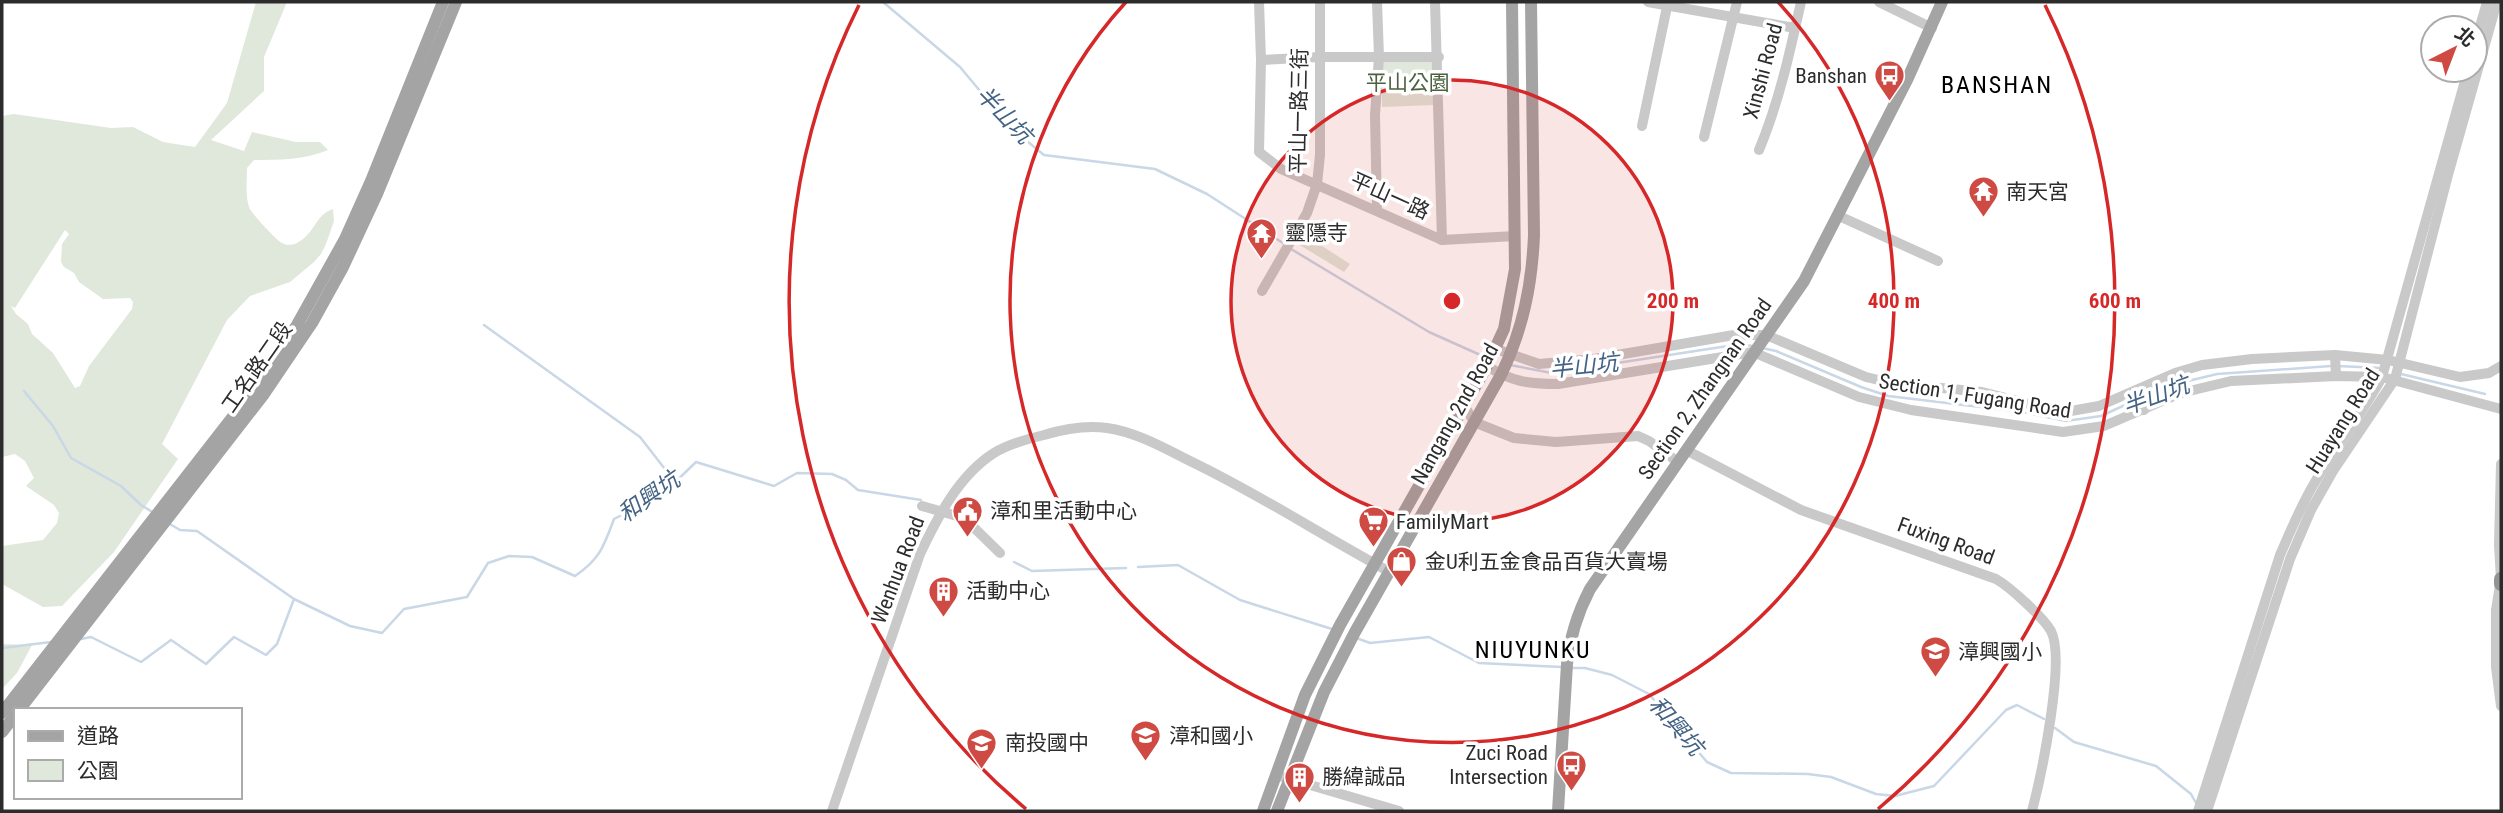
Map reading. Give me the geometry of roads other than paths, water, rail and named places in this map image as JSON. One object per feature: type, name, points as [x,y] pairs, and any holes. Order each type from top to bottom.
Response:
[{"type":"highway","points":[[2501,579],[2501,584]]},
{"type":"main road","points":[[350,241],[443,2]]},
{"type":"main road","points":[[350,241],[456,2]]},
{"type":"main road","name":"Nangang 2nd Road","points":[[1277,811],[1283,776],[1305,695],[1340,625],[1487,366],[1504,329],[1515,269],[1512,2]]},
{"type":"main road","name":"Nangang 2nd Road","points":[[1263,811],[1324,692],[1511,355],[1527,305],[1533,269],[1531,2]]},
{"type":"main road","name":"Section 2, Zhangnan Road","points":[[1558,811],[1567,667],[1578,611],[1590,589],[1804,281],[1932,28],[1942,2]]},
{"type":"main road","name":"工名路二段","points":[[50,659],[191,480],[264,394],[312,323],[350,241]]},
{"type":"main road","points":[[19,708],[50,659]]},
{"type":"main road","points":[[2,713],[50,659]]},
{"type":"main road","points":[[2,732],[14,716]]},
{"type":"street","points":[[1259,2],[1261,60],[1438,57]]},
{"type":"street","name":"平山一路三街","points":[[1262,291],[1307,213],[1317,184],[1320,155],[1320,2]]},
{"type":"street","points":[[1377,2],[1377,211]]},
{"type":"street","points":[[1435,2],[1442,240]]},
{"type":"street","points":[[1648,2],[1796,28]]},
{"type":"street","points":[[1704,137],[1737,2]]},
{"type":"street","name":"Xinshi Road","points":[[1759,150],[1780,92],[1801,2]]},
{"type":"street","points":[[1879,2],[1932,28]]},
{"type":"street","name":"Huayang Road","points":[[2207,811],[2290,559],[2311,510],[2333,471],[2395,379],[2448,175],[2497,2]]},
{"type":"street","points":[[1642,126],[1668,4]]},
{"type":"street","name":"平山一路","points":[[1261,60],[1259,152],[1281,169],[1442,240],[1515,236]]},
{"type":"street","name":"Huayang Road","points":[[2198,811],[2280,555],[2314,482],[2359,417],[2382,377],[2464,84]]},
{"type":"street","points":[[1839,216],[1938,261]]},
{"type":"street","name":"Section 1, Fugang Road","points":[[1496,349],[1539,364],[1594,359],[1734,335],[1891,383],[1982,392],[2053,410],[2071,411],[2099,406],[2175,373],[2202,365],[2252,359],[2335,355],[2388,360],[2460,377],[2489,373],[2501,366]]},
{"type":"street","points":[[1487,366],[1501,375],[1531,384],[1558,384],[1759,344]]},
{"type":"street","name":"Section 1, Fugang Road","points":[[1759,344],[1859,397],[1912,410],[2063,432],[2104,426],[2181,393],[2231,381],[2336,376],[2382,377],[2501,409]]},
{"type":"street","points":[[2335,355],[2336,376]]},
{"type":"street","points":[[2137,390],[2144,410]]},
{"type":"street","points":[[1464,405],[1474,422],[1514,438],[1540,441],[1638,436],[1678,462]]},
{"type":"street","name":"Wenhua Road","points":[[834,811],[852,746],[920,554],[963,480],[983,461],[1004,447],[1065,429],[1107,428],[1133,434],[1220,475],[1390,572]]},
{"type":"street","name":"Fuxing Road","points":[[1686,450],[1801,510],[1996,579],[2005,584],[2040,618],[2054,638],[2056,658],[2044,761],[2032,811]]},
{"type":"street","points":[[2501,464],[2501,579],[2496,621],[2496,667],[2501,706]]},
{"type":"street","points":[[922,506],[964,518],[1000,553]]},
{"type":"street","points":[[1283,776],[1399,811]]},
{"type":"waterway","name":"半山坑","points":[[883,2],[960,67],[1011,128],[1044,155],[1155,169],[1207,194],[1286,245]]},
{"type":"waterway","name":"半山坑","points":[[1291,249],[1429,332],[1487,358]]},
{"type":"waterway","points":[[484,325],[640,437],[675,482]]},
{"type":"waterway","name":"半山坑","points":[[1510,365],[1552,373],[1741,344],[1752,346]]},
{"type":"waterway","name":"半山坑","points":[[1762,348],[1776,351],[1888,396],[2023,412],[2066,421],[2101,416],[2136,400]]},
{"type":"waterway","name":"半山坑","points":[[2143,398],[2188,381],[2217,374],[2331,366]]},
{"type":"waterway","name":"半山坑","points":[[2338,366],[2380,368]]},
{"type":"waterway","name":"半山坑","points":[[2401,374],[2485,394]]},
{"type":"waterway","points":[[24,391],[53,426],[71,458],[121,486],[154,513]]},
{"type":"waterway","name":"和興坑","points":[[168,523],[180,530],[197,531],[294,599],[350,626],[382,633],[404,609],[467,597],[488,563],[509,556],[532,557],[575,576],[590,564],[600,551],[614,519],[663,494],[696,462],[774,486],[797,473],[832,474],[846,480],[858,490],[921,500]]},
{"type":"waterway","name":"和興坑","points":[[1014,562],[1032,571],[1126,568]]},
{"type":"waterway","name":"和興坑","points":[[1138,567],[1178,565],[1240,600],[1332,629]]},
{"type":"waterway","name":"和興坑","points":[[81,639],[91,637],[141,662],[171,640],[206,664],[234,637],[266,655],[277,644],[294,599]]},
{"type":"waterway","name":"和興坑","points":[[1359,639],[1370,643],[1429,637],[1479,663],[1562,667]]},
{"type":"waterway","name":"和興坑","points":[[2,648],[51,642]]},
{"type":"waterway","name":"和興坑","points":[[1572,668],[1585,668],[1612,675],[1649,694],[1707,762],[1731,773],[1831,777],[1876,794],[1895,796],[1934,786],[2006,710],[2017,705],[2044,719]]},
{"type":"waterway","name":"和興坑","points":[[2055,728],[2074,742],[2156,766],[2191,794],[2196,803]]},
{"type":"place","name":"Banshan","points":[[1890,103]]},
{"type":"place","name":"南天宮","points":[[1983,219]]},
{"type":"place","name":"靈隱寺","points":[[1262,260]]},
{"type":"place","name":"漳和里活動中心","points":[[967,538]]},
{"type":"place","name":"FamilyMart","points":[[1373,549]]},
{"type":"place","name":"金U利五金食品百貨大賣場","points":[[1402,589]]},
{"type":"place","name":"活動中心","points":[[943,618]]},
{"type":"place","name":"漳興國小","points":[[1935,679]]},
{"type":"place","name":"漳和國小","points":[[1146,763]]},
{"type":"place","name":"南投國中","points":[[982,770]]},
{"type":"place","name":"Zuci Road Intersection","points":[[1571,792]]},
{"type":"place","name":"勝緯誠品","points":[[1299,804]]},
{"type":"district","name":"BANSHAN","points":[[1997,85]]},
{"type":"district","name":"NIUYUNKU","points":[[1533,650]]},
{"type":"park label","name":"平山公園","points":[[1408,83]]}]
